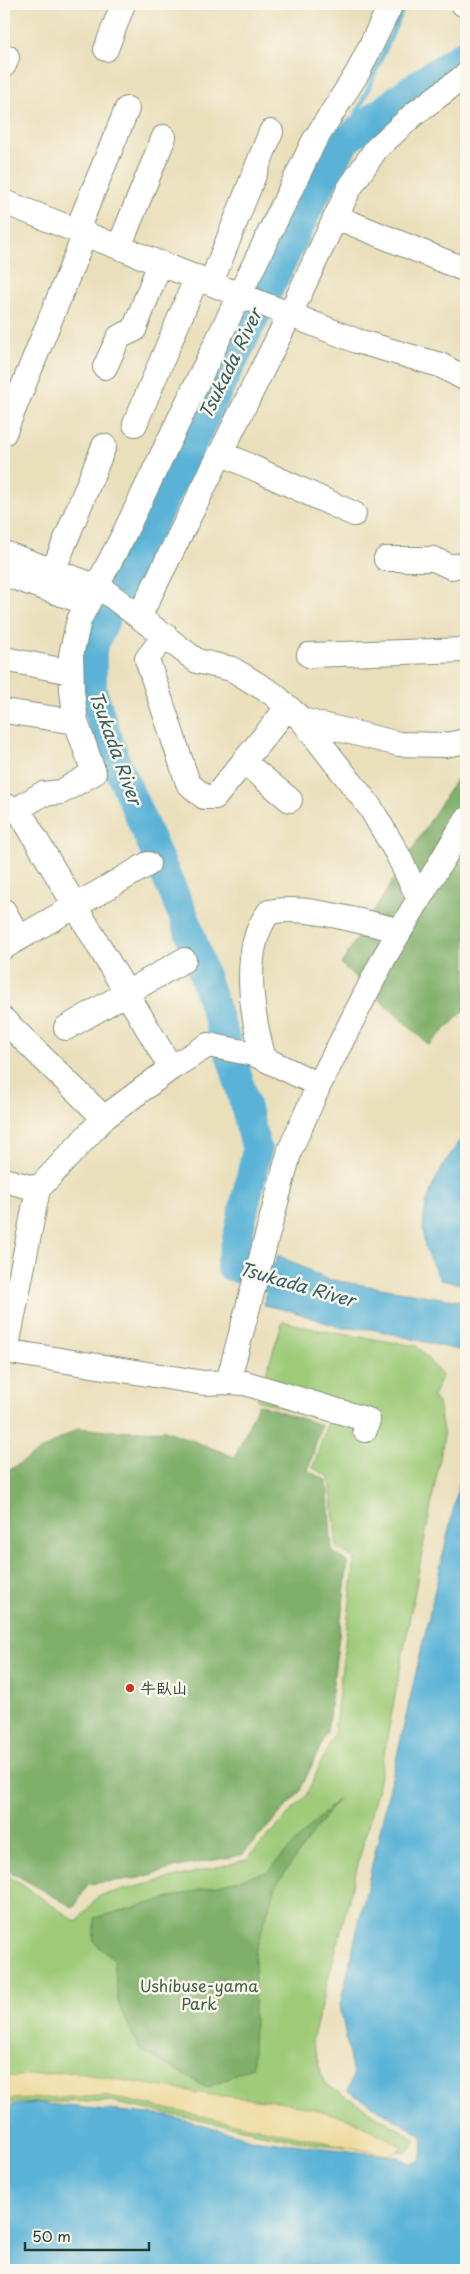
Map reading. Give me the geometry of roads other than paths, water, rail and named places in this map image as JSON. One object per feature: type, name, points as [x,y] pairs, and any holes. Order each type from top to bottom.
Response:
[{"type":"street","points":[[106,49],[123,4]]},
{"type":"street","points":[[171,1068],[76,907],[11,808],[42,794],[61,792],[94,773],[76,722],[71,655],[77,628],[314,142],[358,72],[391,4]]},
{"type":"street","points":[[137,613],[221,453],[287,313],[350,189],[376,149],[414,114],[466,75]]},
{"type":"street","points":[[4,433],[127,109]]},
{"type":"street","points":[[135,424],[204,280],[271,132]]},
{"type":"street","points":[[119,248],[164,138]]},
{"type":"street","points":[[4,202],[241,294],[357,342],[440,365],[466,379]]},
{"type":"street","points":[[336,217],[466,270]]},
{"type":"street","points":[[105,366],[119,337],[134,330],[160,263]]},
{"type":"street","points":[[53,571],[104,446]]},
{"type":"street","points":[[221,453],[354,514]]},
{"type":"street","points":[[4,553],[53,571],[137,613],[197,661],[232,669],[273,694],[295,713],[370,807],[398,855],[419,899]]},
{"type":"street","points":[[386,559],[434,559],[451,566],[466,564]]},
{"type":"street","points":[[4,574],[94,592]]},
{"type":"street","points":[[165,635],[148,659],[188,783],[204,797],[215,797],[244,762],[295,713]]},
{"type":"street","points":[[309,654],[466,650]]},
{"type":"street","points":[[4,659],[72,672]]},
{"type":"street","points":[[4,711],[76,722]]},
{"type":"street","points":[[295,713],[399,744],[446,745],[466,741]]},
{"type":"street","points":[[244,762],[290,800]]},
{"type":"street","points":[[228,1382],[290,1150],[319,1085],[400,930],[466,820]]},
{"type":"street","points":[[4,911],[11,943],[148,864]]},
{"type":"street","points":[[259,1056],[254,1026],[252,965],[260,924],[269,912],[283,909],[303,910],[400,930]]},
{"type":"street","points":[[66,1028],[184,960]]},
{"type":"street","points":[[4,1020],[104,1118]]},
{"type":"street","points":[[319,1085],[259,1056],[208,1045],[171,1068],[104,1118],[38,1189],[5,1351],[204,1383],[245,1383],[325,1398],[367,1425]]},
{"type":"street","points":[[4,1180],[38,1189]]},
{"type":"water","points":[[466,1134],[466,1285],[440,1280],[426,1250],[423,1226],[428,1197],[440,1170]]},
{"type":"water","points":[[278,1255],[326,1279],[466,1302],[466,1352],[372,1329],[342,1328],[292,1311],[263,1305]]},
{"type":"water","points":[[466,1454],[466,2270],[4,2270],[4,2106],[36,2103],[169,2116],[251,2139],[399,2157],[410,2164],[421,2160],[423,2150],[422,2136],[348,2091],[353,2076],[340,2005]]},
{"type":"waterway","points":[[345,141],[405,4]]},
{"type":"waterway","name":"Tsukada River","points":[[309,1290],[231,1266],[257,1150],[236,1072],[185,919],[114,758],[92,691],[92,649],[315,194],[345,141],[407,92],[466,53]]},
{"type":"place","name":"牛臥山","points":[[130,1688]]},
{"type":"park label","name":"Ushibuse-yama Park","points":[[199,1995]]}]
